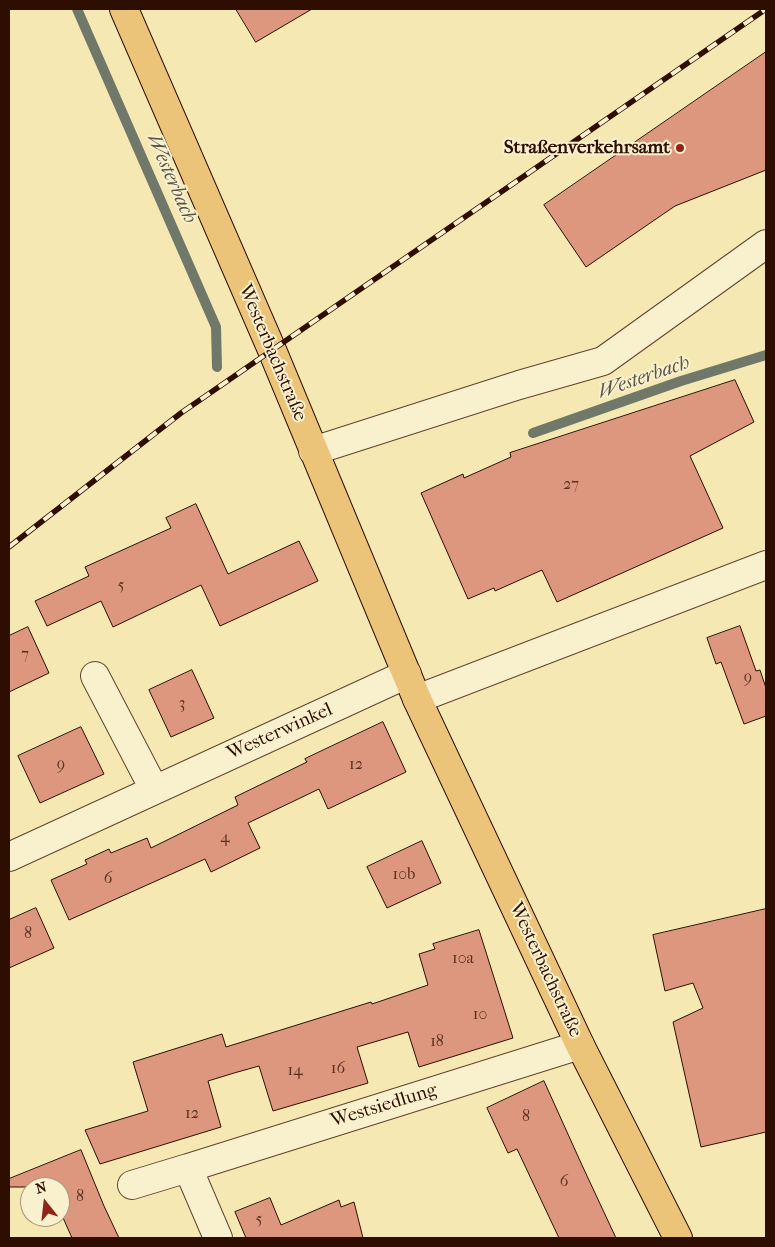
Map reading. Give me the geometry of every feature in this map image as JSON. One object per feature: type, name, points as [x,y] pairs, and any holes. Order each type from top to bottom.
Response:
[{"type":"main road","name":"Westerbachstraße","points":[[124,9],[272,350],[412,687],[580,1045],[678,1238]]},
{"type":"street","points":[[313,451],[519,384],[603,361],[766,244]]},
{"type":"street","points":[[412,687],[766,565]]},
{"type":"street","points":[[95,676],[154,789]]},
{"type":"street","name":"Westerwinkel","points":[[9,857],[154,789],[412,687]]},
{"type":"street","name":"Westsiedlung","points":[[132,1185],[580,1045]]},
{"type":"street","points":[[188,1168],[218,1238]]},
{"type":"building","points":[[236,9],[312,9],[256,42]]},
{"type":"building","points":[[766,52],[766,170],[675,206],[586,267],[544,205]]},
{"type":"building","points":[[735,380],[754,422],[690,456],[723,528],[557,602],[542,570],[495,591],[494,588],[468,599],[421,493],[463,474],[464,478],[511,457],[510,453]]},
{"type":"building","points":[[196,504],[228,574],[299,541],[318,581],[220,626],[201,585],[113,627],[101,601],[47,626],[35,601],[89,576],[85,567],[171,528],[166,518]]},
{"type":"building","points":[[740,626],[756,671],[760,670],[766,688],[766,716],[744,724],[721,662],[716,664],[707,638]]},
{"type":"building","points":[[28,627],[49,673],[9,692],[9,636]]},
{"type":"building","points":[[192,670],[214,718],[171,737],[149,690]]},
{"type":"building","points":[[383,722],[406,772],[328,809],[319,789],[248,823],[260,848],[211,872],[205,859],[69,920],[51,880],[87,864],[85,860],[109,849],[111,853],[147,838],[151,848],[238,805],[235,797],[307,762],[305,759]]},
{"type":"building","points":[[81,727],[104,774],[40,803],[18,756]]},
{"type":"building","points":[[422,841],[441,883],[387,908],[367,867]]},
{"type":"building","points":[[36,908],[54,948],[9,968],[9,920]]},
{"type":"building","points":[[766,909],[766,1132],[701,1147],[673,1022],[703,1008],[693,983],[665,991],[653,935]]},
{"type":"building","points":[[479,930],[513,1038],[419,1067],[408,1032],[357,1047],[368,1083],[273,1111],[259,1066],[234,1073],[208,1081],[221,1127],[100,1164],[85,1130],[148,1111],[133,1062],[222,1034],[226,1047],[371,1002],[372,1004],[428,985],[419,954],[435,949],[433,944]]},
{"type":"building","points":[[544,1081],[616,1238],[559,1238],[517,1149],[508,1153],[487,1108]]},
{"type":"building","points":[[81,1150],[119,1238],[72,1238],[67,1227],[70,1227],[70,1177],[20,1177],[20,1187],[9,1187],[9,1179]]},
{"type":"building","points":[[270,1198],[281,1225],[339,1200],[341,1207],[354,1202],[363,1238],[246,1238],[235,1212]]},
{"type":"waterway","name":"Westerbach","points":[[77,9],[216,327],[217,367]]},
{"type":"waterway","name":"Westerbach","points":[[533,433],[681,381],[766,355]]},
{"type":"railway","points":[[9,547],[181,413],[766,9]]},
{"type":"place","name":"Straßenverkehrsamt","points":[[680,148]]}]
